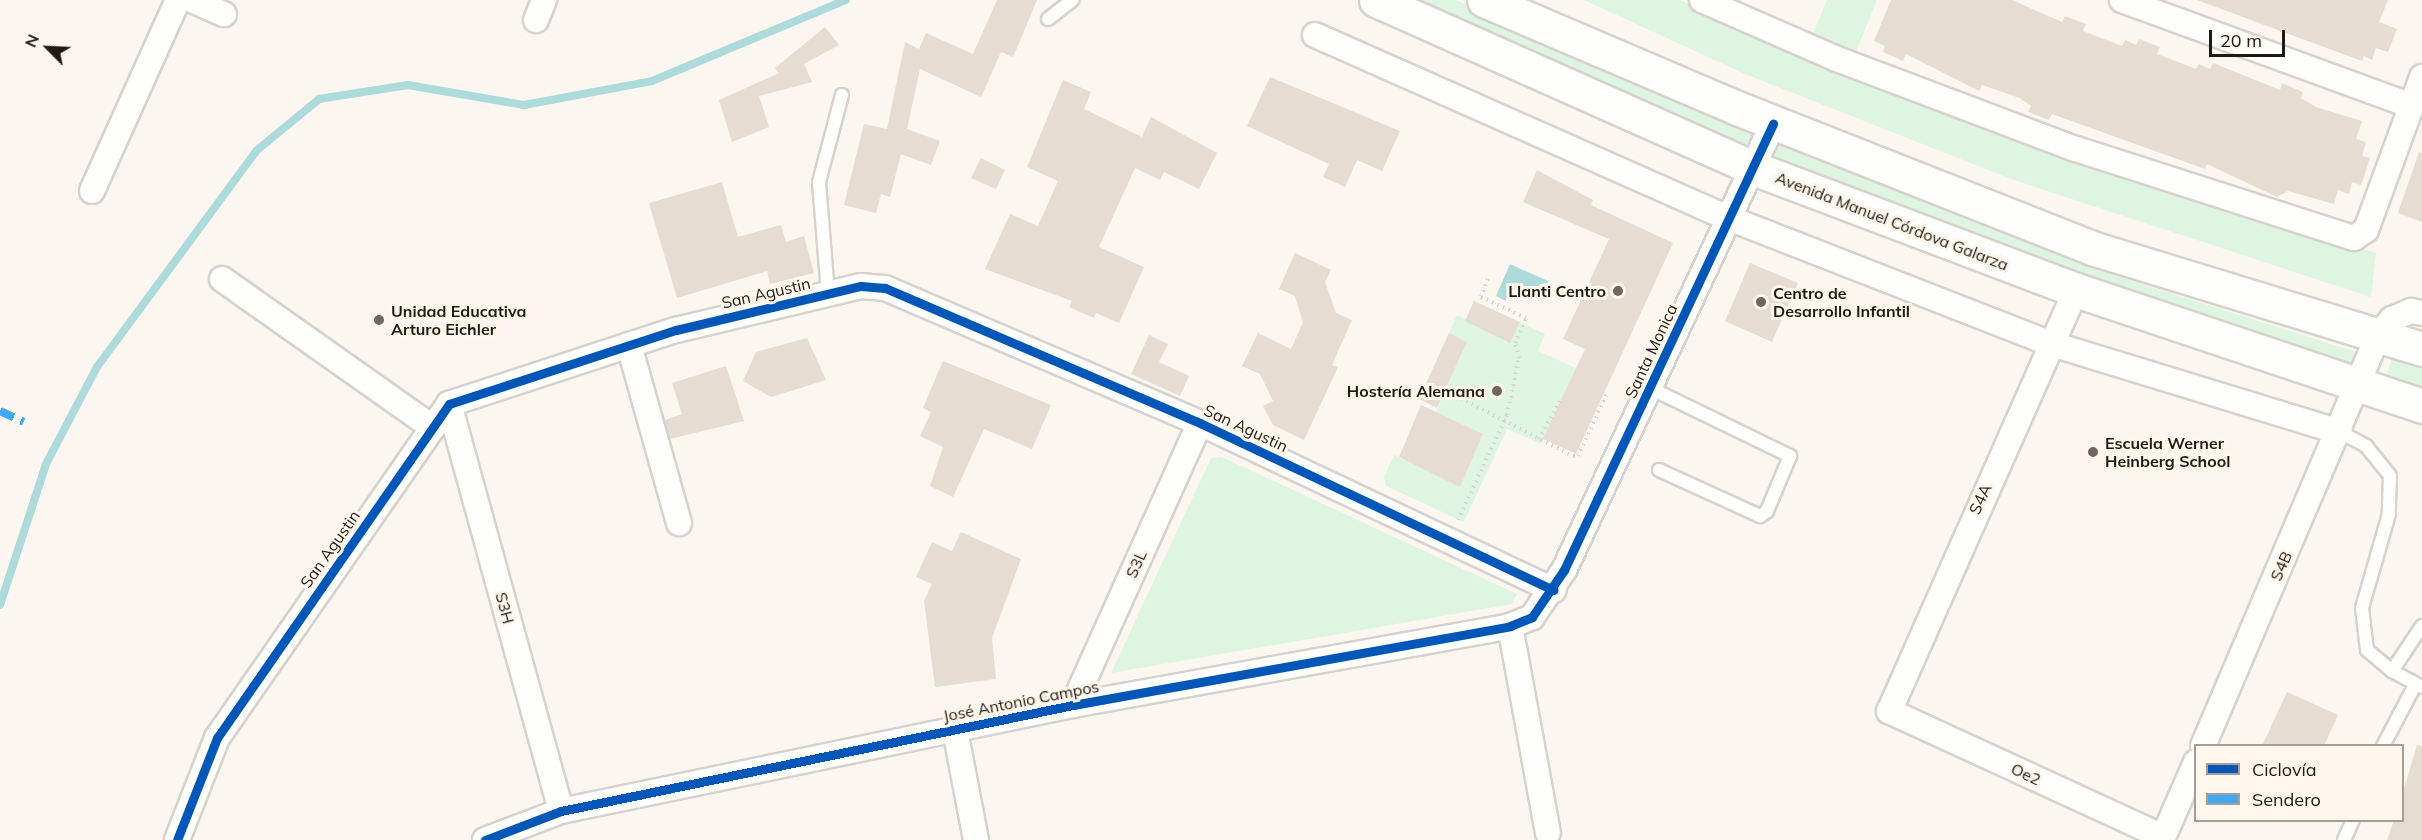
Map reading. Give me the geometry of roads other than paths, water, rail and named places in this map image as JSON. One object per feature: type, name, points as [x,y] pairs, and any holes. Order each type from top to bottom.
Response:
[{"type":"main road","name":"Avenida Manuel Córdova Galarza","points":[[1376,0],[1753,168],[2076,290],[2422,406]]},
{"type":"main road","points":[[1484,0],[1773,123],[2092,248],[2422,349]]},
{"type":"street","points":[[92,191],[178,0]]},
{"type":"street","points":[[192,0],[224,14]]},
{"type":"street","points":[[1702,0],[1837,59],[2073,148],[2354,238],[2366,230],[2422,77]]},
{"type":"street","points":[[2122,0],[2412,106]]},
{"type":"street","points":[[1315,35],[1731,219],[2052,344],[2340,432]]},
{"type":"street","name":"Santa Monica","points":[[1554,590],[1731,219],[1773,123]]},
{"type":"street","points":[[222,279],[433,428]]},
{"type":"street","name":"San Agustin","points":[[177,840],[217,738],[449,404],[629,345],[861,286],[885,288],[1200,423],[1554,590]]},
{"type":"street","name":"S4A","points":[[1889,711],[2076,290]]},
{"type":"street","points":[[2378,336],[2392,320],[2411,311],[2422,314]]},
{"type":"street","name":"S4B","points":[[2204,744],[2340,432],[2378,336]]},
{"type":"street","points":[[629,345],[679,523]]},
{"type":"street","name":"S3H","points":[[449,404],[561,811]]},
{"type":"street","name":"S3L","points":[[1073,705],[1200,423]]},
{"type":"street","name":"José Antonio Campos","points":[[485,840],[561,811],[1073,705],[1510,626],[1532,617],[1554,590]]},
{"type":"street","points":[[1510,626],[1548,833]]},
{"type":"street","name":"Oe2","points":[[1889,711],[2162,838]]},
{"type":"street","points":[[955,730],[976,840]]},
{"type":"street","points":[[2162,838],[2194,766]]},
{"type":"lane","points":[[1048,19],[1072,0]]},
{"type":"lane","points":[[828,294],[819,182],[842,95]]},
{"type":"lane","points":[[1650,388],[1790,456],[1760,516],[1659,470]]},
{"type":"lane","points":[[2340,432],[2366,446],[2390,476],[2389,514],[2362,608],[2367,650],[2392,671],[2419,686],[2384,744]]},
{"type":"lane","points":[[2392,671],[2422,626]]},
{"type":"lane","points":[[2344,840],[2352,822]]},
{"type":"water","points":[[1510,264],[1548,281],[1539,301],[1512,288],[1506,301],[1496,296]]},
{"type":"waterway","points":[[0,605],[46,464],[97,367],[256,151],[319,99],[408,85],[524,105],[652,81],[846,0]]},
{"type":"place","name":"Llanti Centro","points":[[1618,291]]},
{"type":"place","name":"Centro de Desarrollo Infantil","points":[[1761,302]]},
{"type":"place","name":"Unidad Educativa Arturo Eichler","points":[[379,320]]},
{"type":"place","name":"Hostería Alemana","points":[[1497,391]]},
{"type":"place","name":"Escuela Werner Heinberg School","points":[[2093,452]]}]
